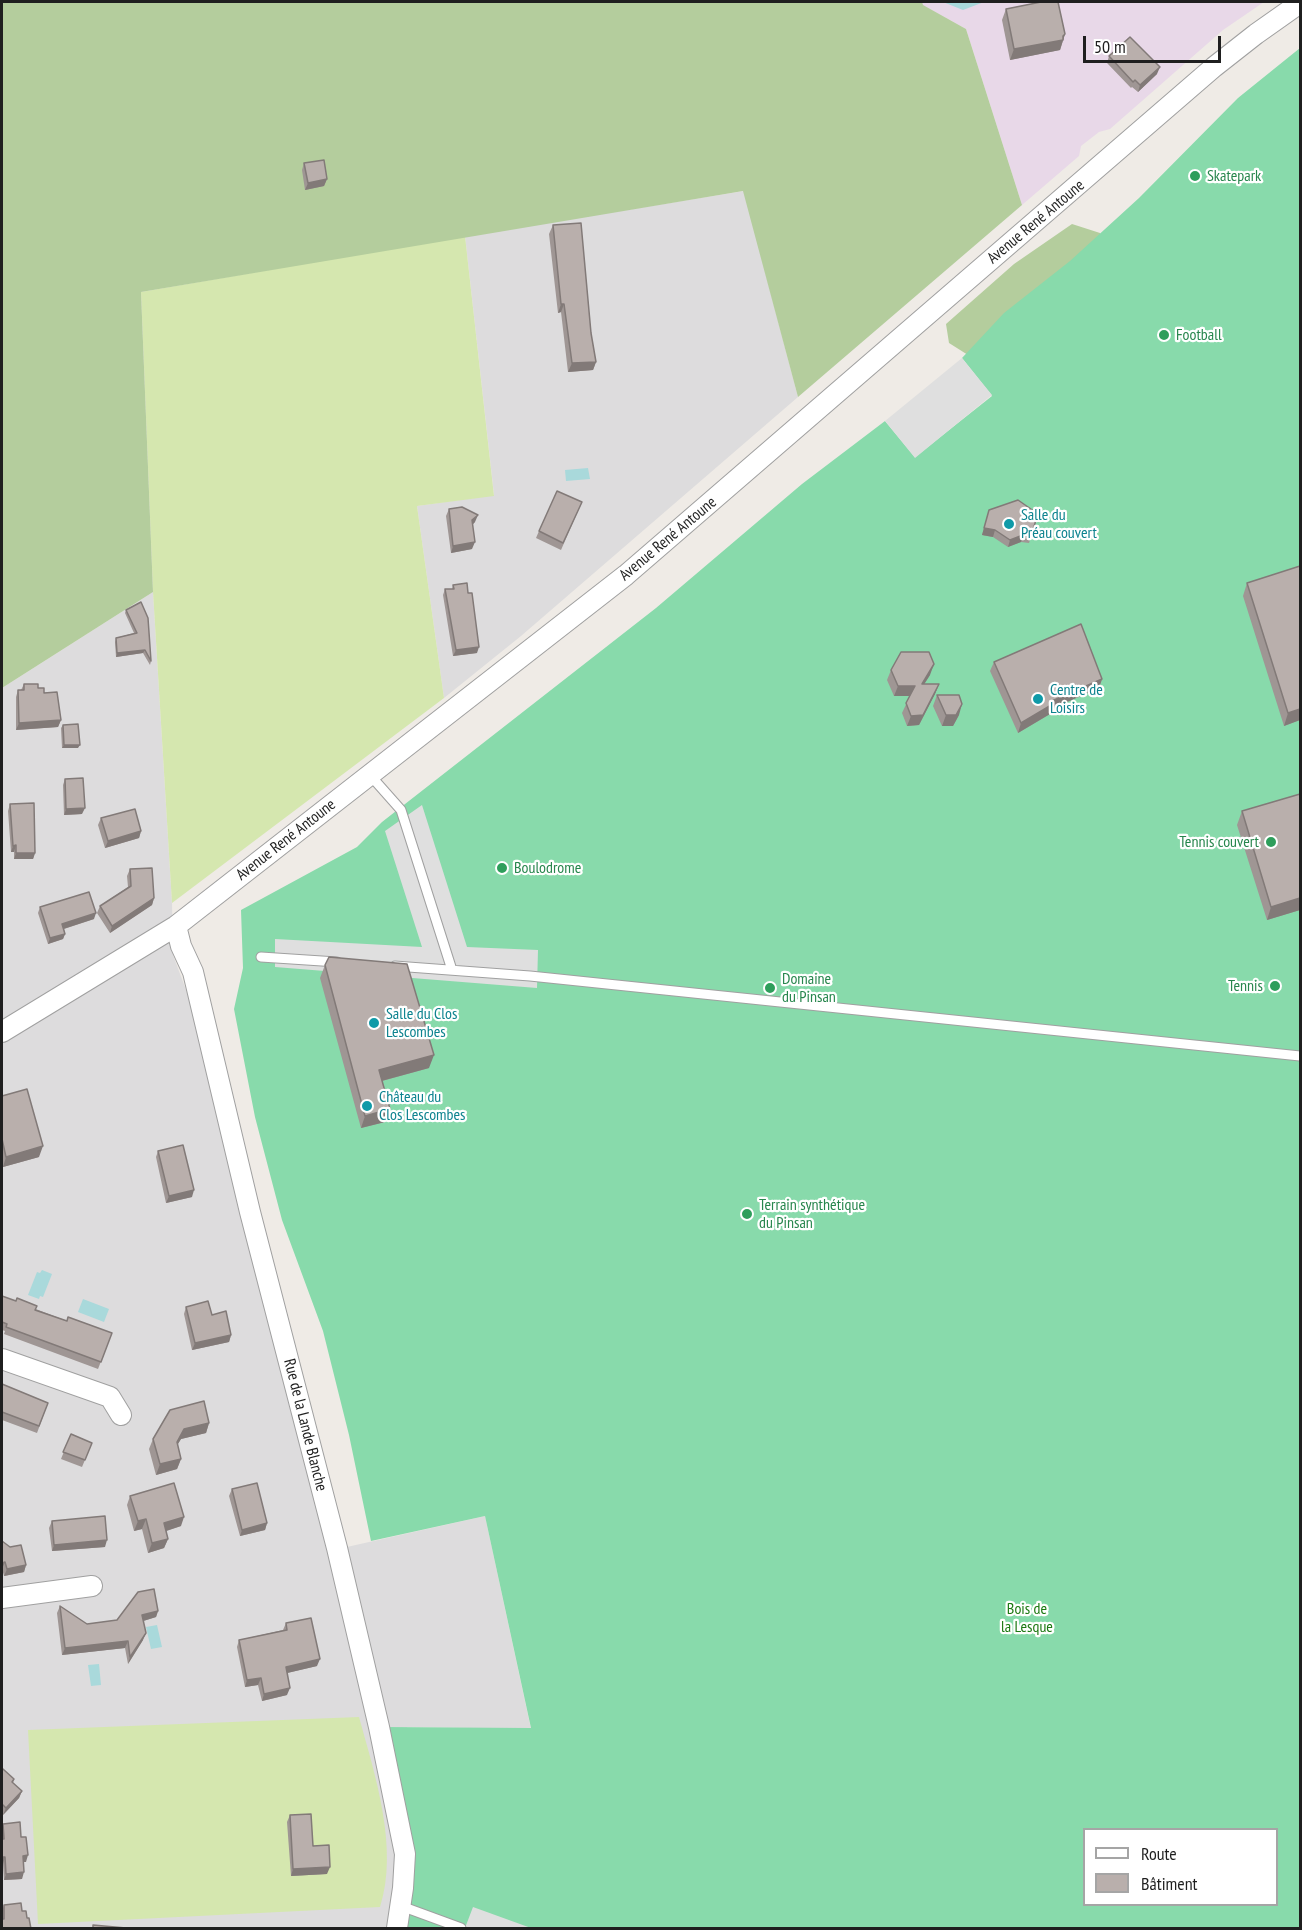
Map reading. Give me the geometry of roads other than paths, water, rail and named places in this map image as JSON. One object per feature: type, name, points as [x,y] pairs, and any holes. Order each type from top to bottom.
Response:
[{"type":"street","name":"Avenue René Antoune","points":[[2,1032],[176,926],[626,575],[1214,67],[1300,3]]},
{"type":"street","name":"Rue de la Lande Blanche","points":[[176,926],[181,946],[193,972],[250,1212],[337,1548],[377,1719],[405,1854],[397,1929]]},
{"type":"street","points":[[2,1359],[110,1397],[121,1415]]},
{"type":"street","points":[[2,1598],[92,1586]]},
{"type":"lane","points":[[370,775],[401,810],[452,970]]},
{"type":"lane","points":[[261,957],[345,962]]},
{"type":"lane","points":[[380,965],[530,976],[1300,1056]]},
{"type":"lane","points":[[401,1906],[461,1929]]},
{"type":"water","points":[[943,2],[984,2],[963,10]]},
{"type":"water","points":[[588,468],[590,479],[566,481],[565,470]]},
{"type":"water","points":[[42,1270],[52,1274],[43,1297],[40,1296],[39,1299],[28,1295],[37,1272],[40,1273]]},
{"type":"water","points":[[83,1299],[109,1309],[104,1322],[78,1312]]},
{"type":"water","points":[[157,1625],[162,1647],[151,1649],[146,1627]]},
{"type":"water","points":[[99,1664],[101,1685],[91,1686],[88,1665]]},
{"type":"place","name":"Skatepark","points":[[1195,176]]},
{"type":"place","name":"Football","points":[[1164,335]]},
{"type":"place","name":"Salle du Préau couvert","points":[[1009,524]]},
{"type":"place","name":"Centre de Loisirs","points":[[1038,699]]},
{"type":"place","name":"Tennis couvert","points":[[1271,842]]},
{"type":"place","name":"Boulodrome","points":[[502,868]]},
{"type":"place","name":"Tennis","points":[[1275,986]]},
{"type":"place","name":"Domaine du Pinsan","points":[[770,988]]},
{"type":"place","name":"Salle du Clos Lescombes","points":[[374,1023]]},
{"type":"place","name":"Château du Clos Lescombes","points":[[367,1106]]},
{"type":"place","name":"Terrain synthétique du Pinsan","points":[[747,1214]]},
{"type":"park label","name":"Bois de la Lesque","points":[[1027,1618]]}]
